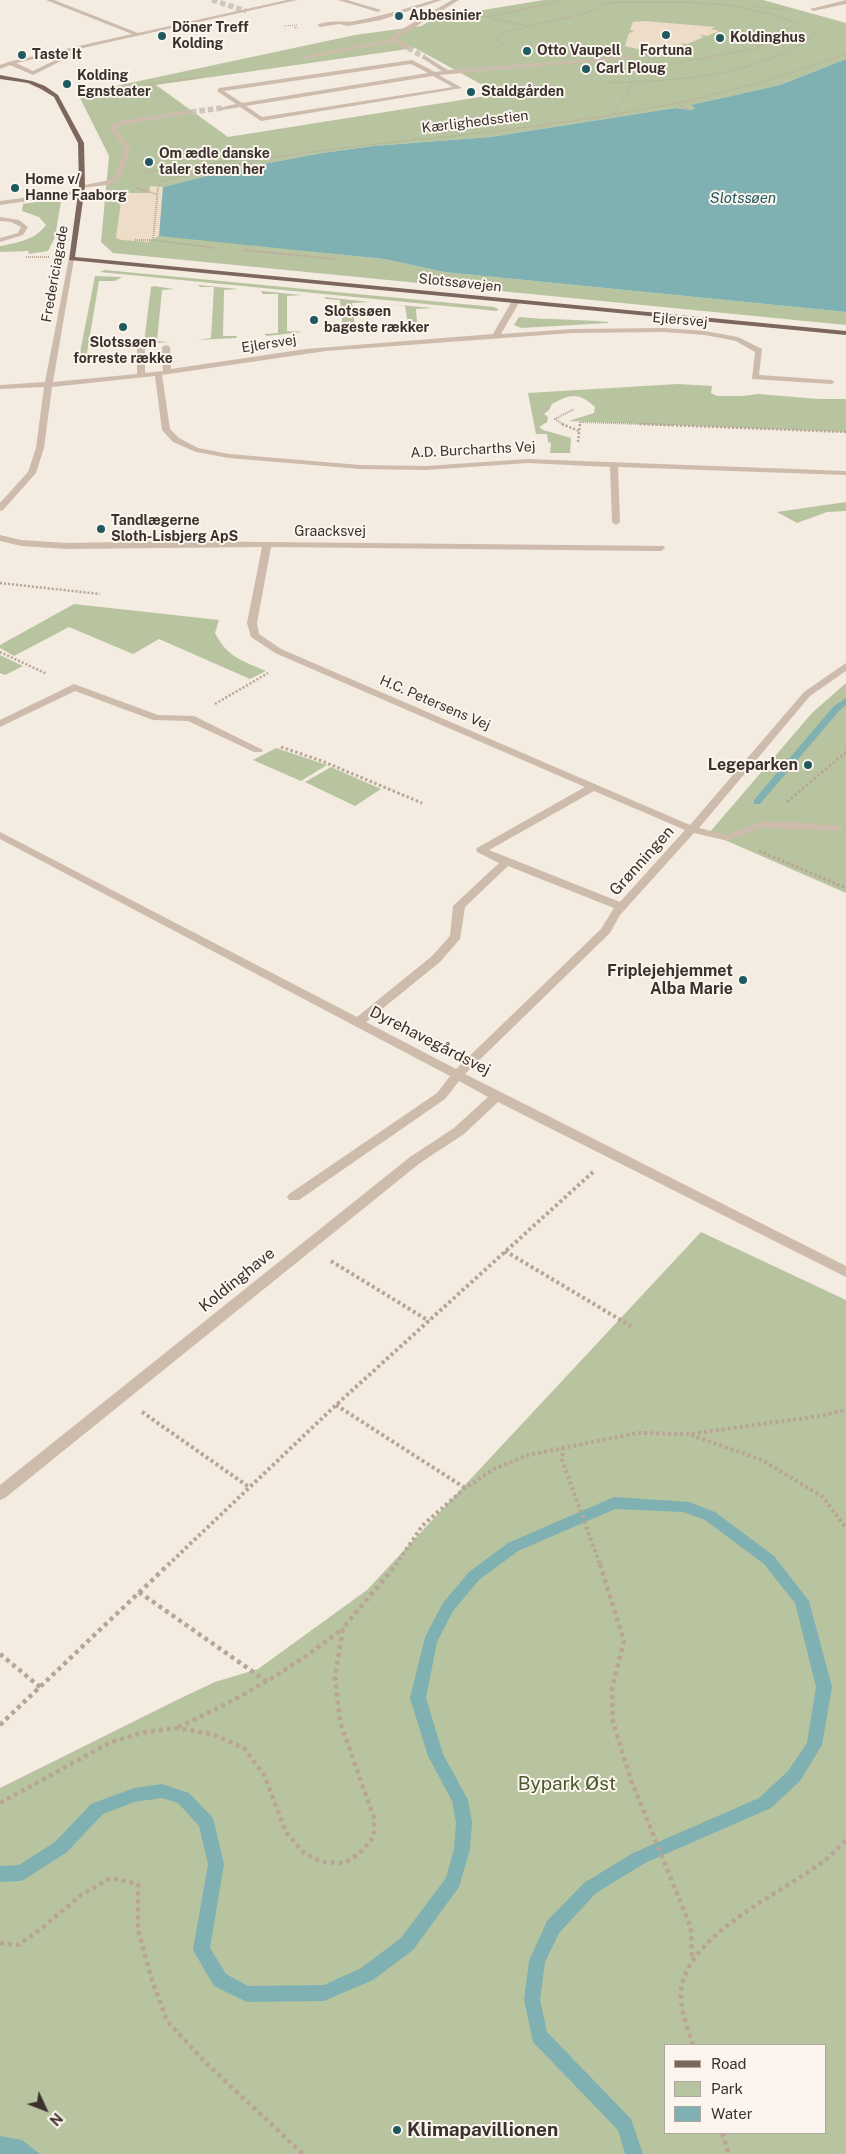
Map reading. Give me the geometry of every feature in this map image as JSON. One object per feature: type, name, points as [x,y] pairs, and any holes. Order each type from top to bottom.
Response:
[{"type":"main road","name":"Fredericiagade","points":[[0,77],[33,82],[46,88],[56,96],[81,143],[82,189],[71,259]]},
{"type":"main road","name":"Slotssøvejen","points":[[71,259],[846,333]]},
{"type":"street","points":[[49,0],[139,35]]},
{"type":"street","points":[[0,67],[10,63],[294,0]]},
{"type":"street","points":[[341,0],[378,10]]},
{"type":"street","points":[[320,25],[339,22],[357,23],[395,15],[438,0]]},
{"type":"street","points":[[394,40],[394,37],[399,33],[456,0]]},
{"type":"street","points":[[813,9],[846,2]]},
{"type":"street","points":[[357,23],[363,26]]},
{"type":"street","points":[[303,57],[394,40],[408,48]]},
{"type":"street","points":[[10,63],[33,73],[86,46]]},
{"type":"street","points":[[424,57],[447,72]]},
{"type":"street","points":[[222,108],[447,72],[631,58]]},
{"type":"street","points":[[412,62],[459,88],[261,119],[220,90],[310,77],[412,62]]},
{"type":"street","points":[[310,77],[318,81]]},
{"type":"street","points":[[325,86],[340,95]]},
{"type":"street","points":[[347,100],[354,104]]},
{"type":"street","points":[[0,203],[112,182],[117,178],[128,149],[113,130],[113,127],[120,123],[191,112]]},
{"type":"street","points":[[0,219],[20,222],[25,227],[21,234],[0,240]]},
{"type":"street","name":"Fredericiagade","points":[[0,508],[32,473],[40,448],[48,386],[71,259]]},
{"type":"street","points":[[495,337],[516,301]]},
{"type":"street","name":"Ejlersvej","points":[[0,387],[48,386],[167,372],[305,351],[495,337],[648,329],[706,334],[743,340],[759,351],[755,377],[831,382]]},
{"type":"street","points":[[166,347],[167,372]]},
{"type":"street","points":[[141,349],[141,375]]},
{"type":"street","name":"A.D. Burcharths Vej","points":[[158,373],[166,430],[176,440],[196,450],[229,456],[360,467],[426,468],[528,461],[846,473]]},
{"type":"street","points":[[614,464],[616,522]]},
{"type":"street","name":"Graacksvej","points":[[0,538],[7,541],[50,545],[661,548]]},
{"type":"street","name":"H.C. Petersens Vej","points":[[267,545],[252,623],[254,635],[278,651],[692,829],[728,838]]},
{"type":"street","name":"Grønningen","points":[[294,1197],[441,1096],[458,1074],[606,931],[616,914],[692,829],[807,694],[846,666]]},
{"type":"street","points":[[0,724],[74,687],[157,718],[190,718],[258,750]]},
{"type":"street","points":[[593,787],[481,850],[506,862],[622,907]]},
{"type":"street","points":[[728,838],[759,825],[795,825],[836,830]]},
{"type":"street","name":"Dyrehavegårdsvej","points":[[0,835],[497,1096],[846,1272]]},
{"type":"street","points":[[357,1023],[436,959],[456,938],[459,906],[506,862]]},
{"type":"street","name":"Koldinghave","points":[[0,1494],[415,1160],[459,1131],[497,1096]]},
{"type":"path","points":[[527,26],[488,17],[564,0]]},
{"type":"path","points":[[525,65],[519,54],[496,38],[502,33],[527,26],[589,12],[604,4],[682,0],[789,11],[794,14]]},
{"type":"path","points":[[739,5],[779,15],[795,22],[802,20]]},
{"type":"path","points":[[648,69],[678,65],[757,48],[771,43],[791,30],[795,22]]},
{"type":"path","points":[[291,26],[297,25]]},
{"type":"path","points":[[598,83],[682,80],[764,62],[804,45],[814,36],[812,27]]},
{"type":"path","name":"Kærlighedsstien","points":[[127,241],[154,240],[156,194],[160,182],[181,176],[279,155],[362,144],[493,132],[676,103],[749,88],[773,81],[808,70],[846,53]]},
{"type":"path","points":[[614,114],[633,82]]},
{"type":"path","points":[[676,103],[689,110]]},
{"type":"path","points":[[117,178],[233,160],[279,155]]},
{"type":"path","points":[[18,257],[71,259]]},
{"type":"path","points":[[574,409],[555,419],[563,425],[579,431]]},
{"type":"path","points":[[576,462],[580,422],[846,432]]},
{"type":"path","points":[[0,583],[100,594]]},
{"type":"path","points":[[0,652],[74,687]]},
{"type":"path","points":[[190,718],[295,658]]},
{"type":"path","points":[[258,750],[274,745],[322,761],[422,803]]},
{"type":"path","points":[[759,825],[846,752]]},
{"type":"path","points":[[728,838],[846,888]]},
{"type":"path","points":[[0,1726],[336,1405],[613,1154]]},
{"type":"path","points":[[308,1246],[429,1320]]},
{"type":"path","points":[[505,1251],[634,1328]]},
{"type":"path","points":[[121,1397],[249,1487]]},
{"type":"path","points":[[336,1405],[465,1488]]},
{"type":"path","points":[[177,1728],[224,1707],[269,1683],[309,1656],[343,1628],[393,1570],[422,1526],[465,1488],[502,1466],[528,1455],[638,1433],[690,1434],[820,1416],[846,1410]]},
{"type":"path","points":[[690,1434],[762,1460],[823,1497],[846,1528]]},
{"type":"path","points":[[563,1447],[562,1460],[603,1573],[624,1641],[612,1689],[613,1722],[631,1780],[691,1928],[692,1960]]},
{"type":"path","points":[[140,1592],[269,1683]]},
{"type":"path","points":[[0,1803],[111,1742],[145,1732],[177,1728],[212,1734],[244,1748],[264,1775],[286,1832],[304,1853],[322,1862],[344,1863],[359,1854],[374,1836],[374,1818],[340,1722],[335,1677],[343,1628]]},
{"type":"path","points":[[0,1654],[40,1687]]},
{"type":"path","points":[[693,2044],[684,2020],[682,1984],[692,1960],[720,1930],[823,1862],[846,1840]]},
{"type":"path","points":[[0,1943],[18,1945],[42,1928],[81,1895],[111,1878],[138,1884],[138,1930],[151,1977],[167,2021],[204,2060],[304,2154]]},
{"type":"path","points":[[722,2134],[730,2154]]},
{"type":"green space","points":[[544,0],[763,0],[846,23],[846,59],[780,85],[692,105],[695,108],[692,110],[675,108],[490,137],[373,146],[322,153],[226,171],[163,187],[159,235],[384,259],[444,272],[846,312],[846,325],[113,253],[101,242],[109,156],[78,94],[355,35],[421,26],[451,9],[471,12]],"holes":[[[415,48],[499,94],[228,137],[156,85]]]},
{"type":"green space","points":[[56,199],[61,201],[55,237],[48,251],[28,254],[29,251],[0,252],[0,246],[31,237],[46,225],[39,217],[22,211],[23,204]]},
{"type":"green space","points":[[105,270],[494,307],[498,309],[497,311],[100,272]]},
{"type":"green space","points":[[95,276],[122,277],[115,281],[99,281],[86,359],[79,358]]},
{"type":"green space","points":[[198,285],[238,289],[224,290],[223,336],[237,336],[236,338],[197,340],[211,338],[214,287],[200,287]]},
{"type":"green space","points":[[151,287],[174,289],[162,290],[157,341],[169,342],[133,345],[131,344],[144,343]]},
{"type":"green space","points":[[261,291],[302,295],[287,296],[287,331],[303,332],[267,336],[264,334],[278,333],[278,294],[263,294]]},
{"type":"green space","points":[[324,297],[369,302],[352,303],[355,327],[369,327],[330,332],[327,330],[343,328],[340,300],[326,299]]},
{"type":"green space","points":[[387,304],[433,308],[416,309],[417,322],[430,324],[396,327],[393,325],[408,324],[405,306]]},
{"type":"green space","points":[[519,317],[608,323],[521,328],[514,325]]},
{"type":"green space","points":[[678,384],[712,386],[711,393],[717,396],[758,394],[819,399],[846,399],[846,432],[569,421],[594,413],[595,407],[584,399],[574,396],[564,398],[552,404],[544,414],[548,417],[547,422],[539,427],[543,430],[571,438],[570,453],[550,453],[551,443],[548,442],[547,434],[536,434],[528,393]]},
{"type":"green space","points":[[846,502],[846,511],[827,512],[797,523],[777,512]]},
{"type":"green space","points":[[74,604],[219,620],[215,633],[225,648],[236,657],[266,671],[250,679],[159,639],[133,654],[69,627],[14,656],[0,648],[0,645]]},
{"type":"green space","points":[[0,655],[23,666],[5,675],[0,673]]},
{"type":"green space","name":"Legeparken","points":[[846,683],[846,893],[709,833],[812,713]]},
{"type":"green space","points":[[276,748],[327,765],[301,781],[253,760]]},
{"type":"green space","points":[[331,767],[381,789],[355,806],[305,782]]},
{"type":"green space","name":"Bypark Øst","points":[[701,1232],[846,1300],[846,2154],[0,2154],[0,1788],[215,1682],[258,1669],[367,1590]]},
{"type":"shaded area","points":[[644,21],[715,27],[711,29],[719,31],[707,36],[702,35],[700,36],[704,37],[687,44],[680,43],[684,45],[670,50],[654,52],[658,54],[625,46],[629,33],[635,31],[630,30],[633,22]]},
{"type":"shaded area","points":[[150,186],[163,187],[159,236],[148,242],[116,238],[122,193],[149,193]]},
{"type":"water","name":"Slotssøen","points":[[846,59],[846,312],[444,272],[384,259],[159,236],[163,187],[226,171],[322,153],[373,146],[490,137],[675,108],[692,110],[695,108],[691,105],[780,85]]},
{"type":"water","points":[[0,2136],[22,2140],[40,2154],[0,2154]]},
{"type":"waterway","points":[[757,802],[836,709],[846,701]]},
{"type":"waterway","points":[[0,1874],[21,1873],[61,1847],[97,1809],[134,1795],[162,1791],[183,1798],[206,1822],[216,1864],[201,1950],[220,1980],[247,1994],[324,1993],[367,1974],[407,1944],[453,1882],[462,1849],[464,1822],[460,1800],[436,1756],[418,1698],[430,1641],[448,1607],[474,1576],[513,1547],[614,1503],[684,1506],[710,1516],[769,1560],[802,1601],[824,1687],[814,1745],[794,1776],[765,1803],[639,1858],[590,1888],[553,1927],[537,1961],[532,2000],[539,2036],[625,2125],[634,2154]]},
{"type":"tunnel","points":[[212,0],[246,11]]},
{"type":"tunnel","points":[[408,48],[424,57]]},
{"type":"tunnel","points":[[191,112],[222,108]]},
{"type":"place","name":"Abbesinier","points":[[399,16]]},
{"type":"place","name":"Fortuna","points":[[666,35]]},
{"type":"place","name":"Döner Treff Kolding","points":[[162,36]]},
{"type":"place","name":"Koldinghus","points":[[720,38]]},
{"type":"place","name":"Otto Vaupell","points":[[527,51]]},
{"type":"place","name":"Taste It","points":[[22,55]]},
{"type":"place","name":"Carl Ploug","points":[[586,69]]},
{"type":"place","name":"Kolding Egnsteater","points":[[67,84]]},
{"type":"place","name":"Staldgården","points":[[471,92]]},
{"type":"place","name":"Om ædle danske taler stenen her","points":[[149,162]]},
{"type":"place","name":"Home v/ Hanne Faaborg","points":[[15,188]]},
{"type":"place","name":"Slotssøen bageste rækker","points":[[314,320]]},
{"type":"place","name":"Slotssøen forreste række","points":[[123,327]]},
{"type":"place","name":"Tandlægerne Sloth-Lisbjerg ApS","points":[[101,529]]},
{"type":"place","name":"Legeparken","points":[[808,765]]},
{"type":"place","name":"Friplejehjemmet Alba Marie","points":[[743,980]]},
{"type":"place","name":"Klimapavillionen","points":[[397,2130]]}]
